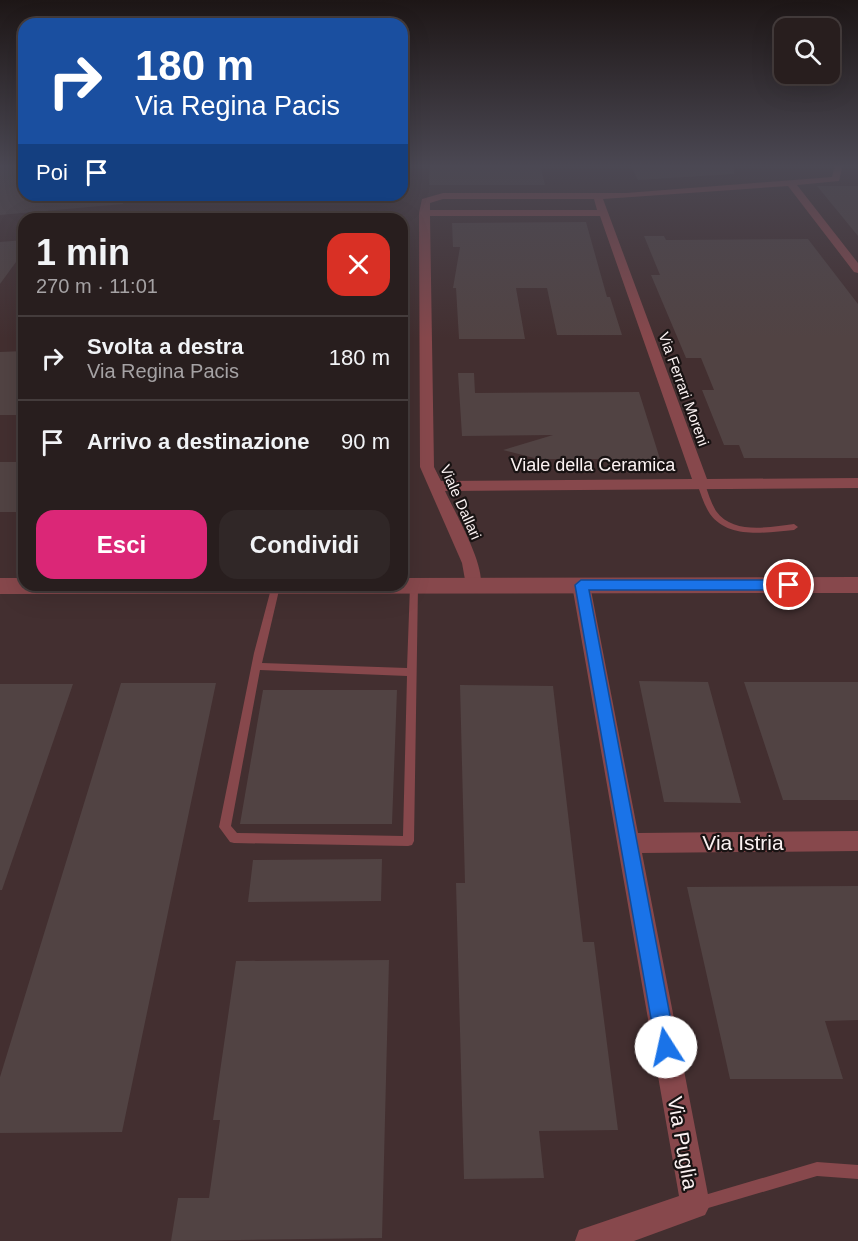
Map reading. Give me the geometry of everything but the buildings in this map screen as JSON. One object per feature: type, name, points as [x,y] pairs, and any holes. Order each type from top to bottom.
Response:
[{"type":"street","name":"Viale Dallari","points":[[424,222],[427,467],[470,562],[473,586]]},
{"type":"street","name":"Via Ferrari Moreni","points":[[606,222],[701,484]]},
{"type":"street","points":[[820,222],[858,270]]},
{"type":"street","name":"Viale della Ceramica","points":[[436,486],[858,483]]},
{"type":"street","name":"Via Puglia","points":[[581,585],[695,1205]]},
{"type":"street","points":[[408,586],[858,585]]},
{"type":"street","points":[[0,586],[18,586]]},
{"type":"street","name":"Via Istria","points":[[628,843],[858,841]]},
{"type":"street","points":[[590,1241],[695,1205]]},
{"type":"lane","name":"Via Ferrari Moreni","points":[[701,484],[716,515],[727,523],[740,529],[794,527]]},
{"type":"lane","points":[[275,591],[257,666],[225,827],[234,838],[408,841],[414,586]]},
{"type":"lane","points":[[257,666],[411,672]]},
{"type":"lane","points":[[695,1205],[817,1169],[858,1172]]},
{"type":"shaded area","points":[[0,222],[18,222],[18,591],[408,591],[408,222],[858,222],[858,1241],[0,1241]]},
{"type":"route","points":[[666,1047],[581,585],[789,585]]}]
